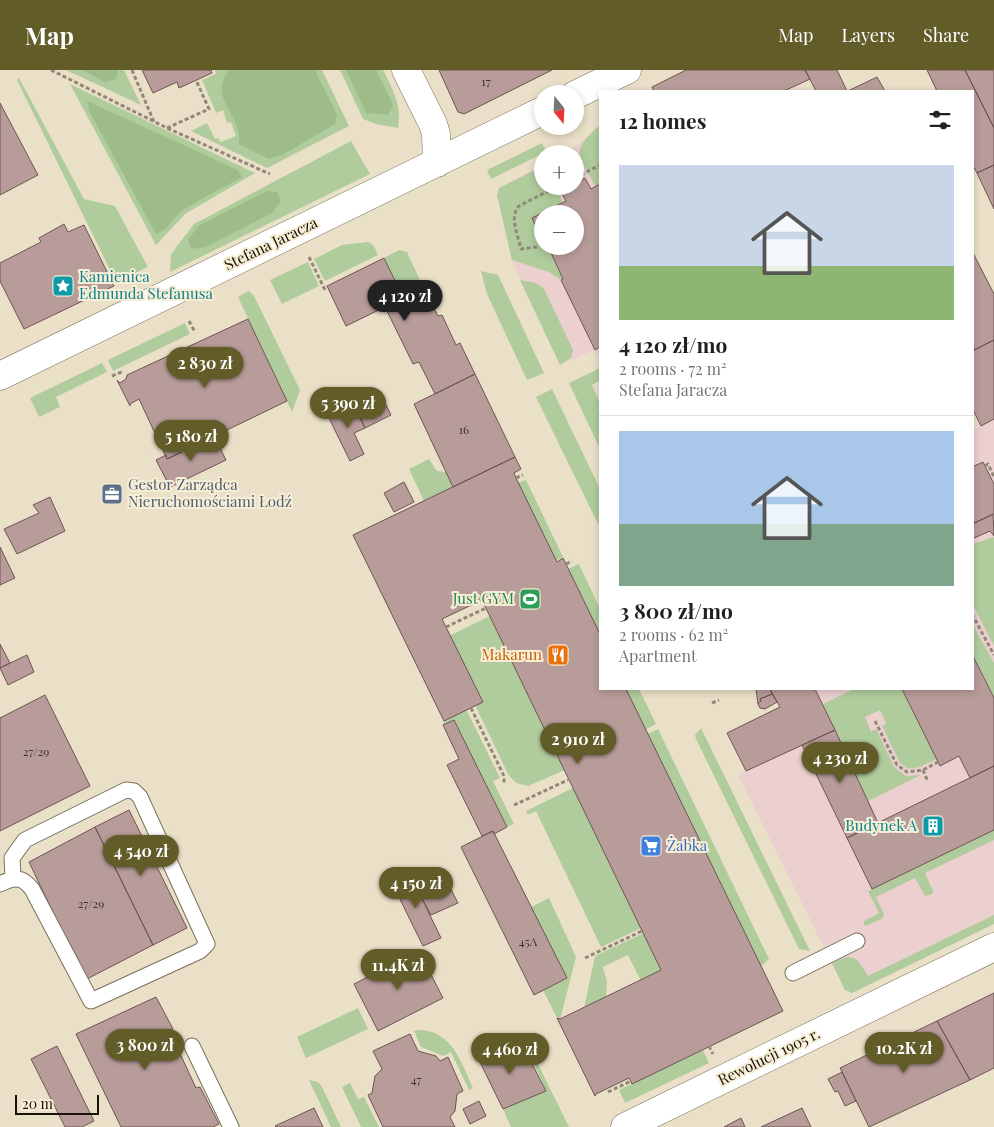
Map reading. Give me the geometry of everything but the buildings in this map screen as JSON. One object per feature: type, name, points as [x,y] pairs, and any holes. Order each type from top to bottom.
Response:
[{"type":"street","points":[[406,70],[433,124],[436,134],[438,163]]},
{"type":"street","points":[[584,91],[627,70]]},
{"type":"street","name":"Stefana Jaracza","points":[[0,376],[534,115]]},
{"type":"street","name":"Rewolucji 1905 r.","points":[[625,1127],[994,947]]},
{"type":"lane","points":[[126,790],[134,791],[140,797],[207,944],[200,951],[91,1000],[32,889],[25,880],[7,881],[12,858],[25,840],[126,790]]},
{"type":"lane","points":[[792,973],[857,941]]},
{"type":"lane","points":[[192,1046],[230,1127]]},
{"type":"path","points":[[50,70],[154,122],[270,174]]},
{"type":"path","points":[[132,70],[154,122]]},
{"type":"path","points":[[167,128],[209,109],[196,80]]},
{"type":"path","points":[[584,173],[599,166]]},
{"type":"path","points":[[534,247],[521,248],[513,216],[519,206],[540,195]]},
{"type":"path","points":[[309,257],[325,290]]},
{"type":"path","points":[[189,321],[195,332]]},
{"type":"path","points":[[112,376],[124,371]]},
{"type":"path","points":[[985,466],[988,464],[994,477]]},
{"type":"path","points":[[516,478],[523,475]]},
{"type":"path","points":[[566,564],[572,561]]},
{"type":"path","points":[[446,628],[486,608]]},
{"type":"path","points":[[974,618],[994,655]]},
{"type":"path","points":[[712,704],[719,700]]},
{"type":"path","points":[[471,708],[504,776],[504,785]]},
{"type":"path","points":[[875,721],[897,765],[907,772],[922,770],[938,762]]},
{"type":"path","points":[[922,770],[928,782]]},
{"type":"path","points":[[514,805],[568,780]]},
{"type":"path","points":[[585,958],[642,931]]},
{"type":"path","points":[[608,1092],[631,1081]]},
{"type":"shaded area","points":[[599,126],[599,358],[595,350],[560,365],[512,261],[497,195],[499,188],[534,169],[534,195],[584,195],[584,145],[577,145]]},
{"type":"shaded area","points":[[994,419],[994,924],[852,993],[845,990],[738,775],[746,771],[727,733],[780,707],[771,690],[974,690],[974,429]]},
{"type":"green space","points":[[66,70],[124,70],[141,105]]},
{"type":"green space","points":[[83,70],[117,70],[118,72],[115,80],[104,82]]},
{"type":"green space","points":[[215,70],[322,70],[349,126],[267,168],[191,131],[207,123],[215,139],[219,138],[220,142],[236,136],[231,122],[227,123],[223,110],[216,113],[202,80],[216,74]]},
{"type":"green space","points":[[229,70],[315,70],[337,115],[335,124],[284,154],[269,159],[239,144],[239,133],[222,90],[223,81]]},
{"type":"green space","points":[[340,70],[383,70],[398,105],[398,128],[376,124],[363,119]]},
{"type":"green space","points":[[346,70],[376,70],[393,105],[388,115],[366,113]]},
{"type":"green space","points":[[19,78],[84,199],[115,206],[148,267],[116,282],[17,80]]},
{"type":"green space","points":[[70,84],[255,173],[185,214],[156,245]]},
{"type":"green space","points":[[87,101],[238,170],[242,177],[182,210],[164,230],[156,234],[90,113]]},
{"type":"green space","points":[[599,126],[599,184],[595,186],[584,165],[584,145],[582,145]]},
{"type":"green space","points":[[351,141],[370,174],[170,272],[171,254],[194,224]]},
{"type":"green space","points":[[534,147],[534,158],[491,179],[487,170]]},
{"type":"green space","points":[[534,170],[534,195],[559,195],[563,203],[559,205],[534,205],[534,217],[532,218],[534,222],[534,255],[552,255],[563,279],[561,280],[549,272],[512,260],[497,195],[499,188]]},
{"type":"green space","points":[[267,191],[277,192],[281,201],[272,213],[206,247],[191,249],[188,239],[200,225]]},
{"type":"green space","points":[[368,242],[374,246],[378,255],[325,281],[314,259],[342,245]]},
{"type":"green space","points":[[399,250],[407,252],[423,287],[403,297],[384,258]]},
{"type":"green space","points":[[308,262],[319,286],[282,304],[270,280]]},
{"type":"green space","points":[[481,271],[498,275],[544,373],[527,380],[487,294]]},
{"type":"green space","points":[[520,280],[536,283],[544,289],[573,350],[571,358],[560,365]]},
{"type":"green space","points":[[249,291],[254,296],[300,390],[292,412],[238,297]]},
{"type":"green space","points":[[185,323],[190,334],[113,371],[108,360]]},
{"type":"green space","points":[[102,363],[107,372],[56,397],[60,407],[39,417],[30,398]]},
{"type":"green space","points":[[599,368],[599,381],[592,385],[599,401],[599,447],[569,383]]},
{"type":"green space","points":[[552,389],[599,487],[599,524],[598,524],[536,397]]},
{"type":"green space","points":[[429,459],[437,471],[446,472],[453,487],[424,501],[409,469]]},
{"type":"green space","points":[[526,480],[563,557],[555,561],[517,483]]},
{"type":"green space","points":[[994,537],[994,646],[974,607],[974,544]]},
{"type":"green space","points":[[579,564],[599,607],[599,634],[568,569]]},
{"type":"green space","points":[[490,616],[565,770],[528,786],[516,783],[508,774],[475,705],[449,636]]},
{"type":"green space","points":[[974,627],[994,663],[994,698],[974,656]]},
{"type":"green space","points":[[625,690],[639,690],[656,724],[645,730]]},
{"type":"green space","points":[[852,690],[902,690],[937,759],[920,767],[908,769],[900,763],[882,726],[886,724],[880,710],[865,717],[871,732],[876,729],[895,768],[906,776],[921,775],[868,801],[823,704]]},
{"type":"green space","points":[[466,709],[500,778],[493,781],[514,824],[507,827],[454,720],[443,725],[444,721]]},
{"type":"green space","points":[[701,728],[810,951],[799,949],[696,739],[695,735]]},
{"type":"green space","points":[[658,729],[769,959],[760,967],[647,734]]},
{"type":"green space","points":[[573,788],[641,928],[601,947],[536,811],[528,815],[526,811]]},
{"type":"green space","points":[[994,830],[994,840],[925,873],[933,891],[932,894],[925,896],[915,878],[876,897],[884,914],[883,918],[866,926],[864,925],[864,921],[879,913],[868,891]]},
{"type":"green space","points":[[549,898],[576,957],[560,1020],[559,1017],[557,1018],[543,990],[567,978],[531,907]]},
{"type":"green space","points":[[994,915],[994,924],[852,993],[845,990],[832,963],[845,958],[854,958],[861,964],[868,976]]},
{"type":"green space","points":[[644,933],[662,971],[641,981],[628,955],[603,967],[607,982],[606,997],[584,1008],[595,956]]},
{"type":"green space","points":[[358,1008],[368,1029],[306,1058],[297,1037]]},
{"type":"green space","points":[[414,1031],[430,1031],[447,1041],[459,1058],[473,1088],[469,1090],[451,1052],[443,1056],[421,1047]]},
{"type":"green space","points":[[703,1050],[709,1063],[625,1103],[619,1090]]},
{"type":"green space","points":[[534,1056],[569,1127],[511,1127],[503,1109],[546,1091],[531,1057]]},
{"type":"green space","points":[[309,1080],[318,1082],[322,1087],[341,1127],[331,1127]]},
{"type":"green space","points":[[350,1083],[358,1099],[364,1097],[379,1127],[361,1127],[342,1087]]},
{"type":"place","name":"Kamienica Edmunda Stefanusa","points":[[63,286]]},
{"type":"place","name":"Gestor Zarządca Nieruchomościami Łodź","points":[[112,494]]},
{"type":"place","name":"Just GYM","points":[[530,599]]},
{"type":"place","name":"Makarun","points":[[558,655]]},
{"type":"place","name":"Budynek A","points":[[933,826]]},
{"type":"place","name":"Żabka","points":[[651,846]]}]
